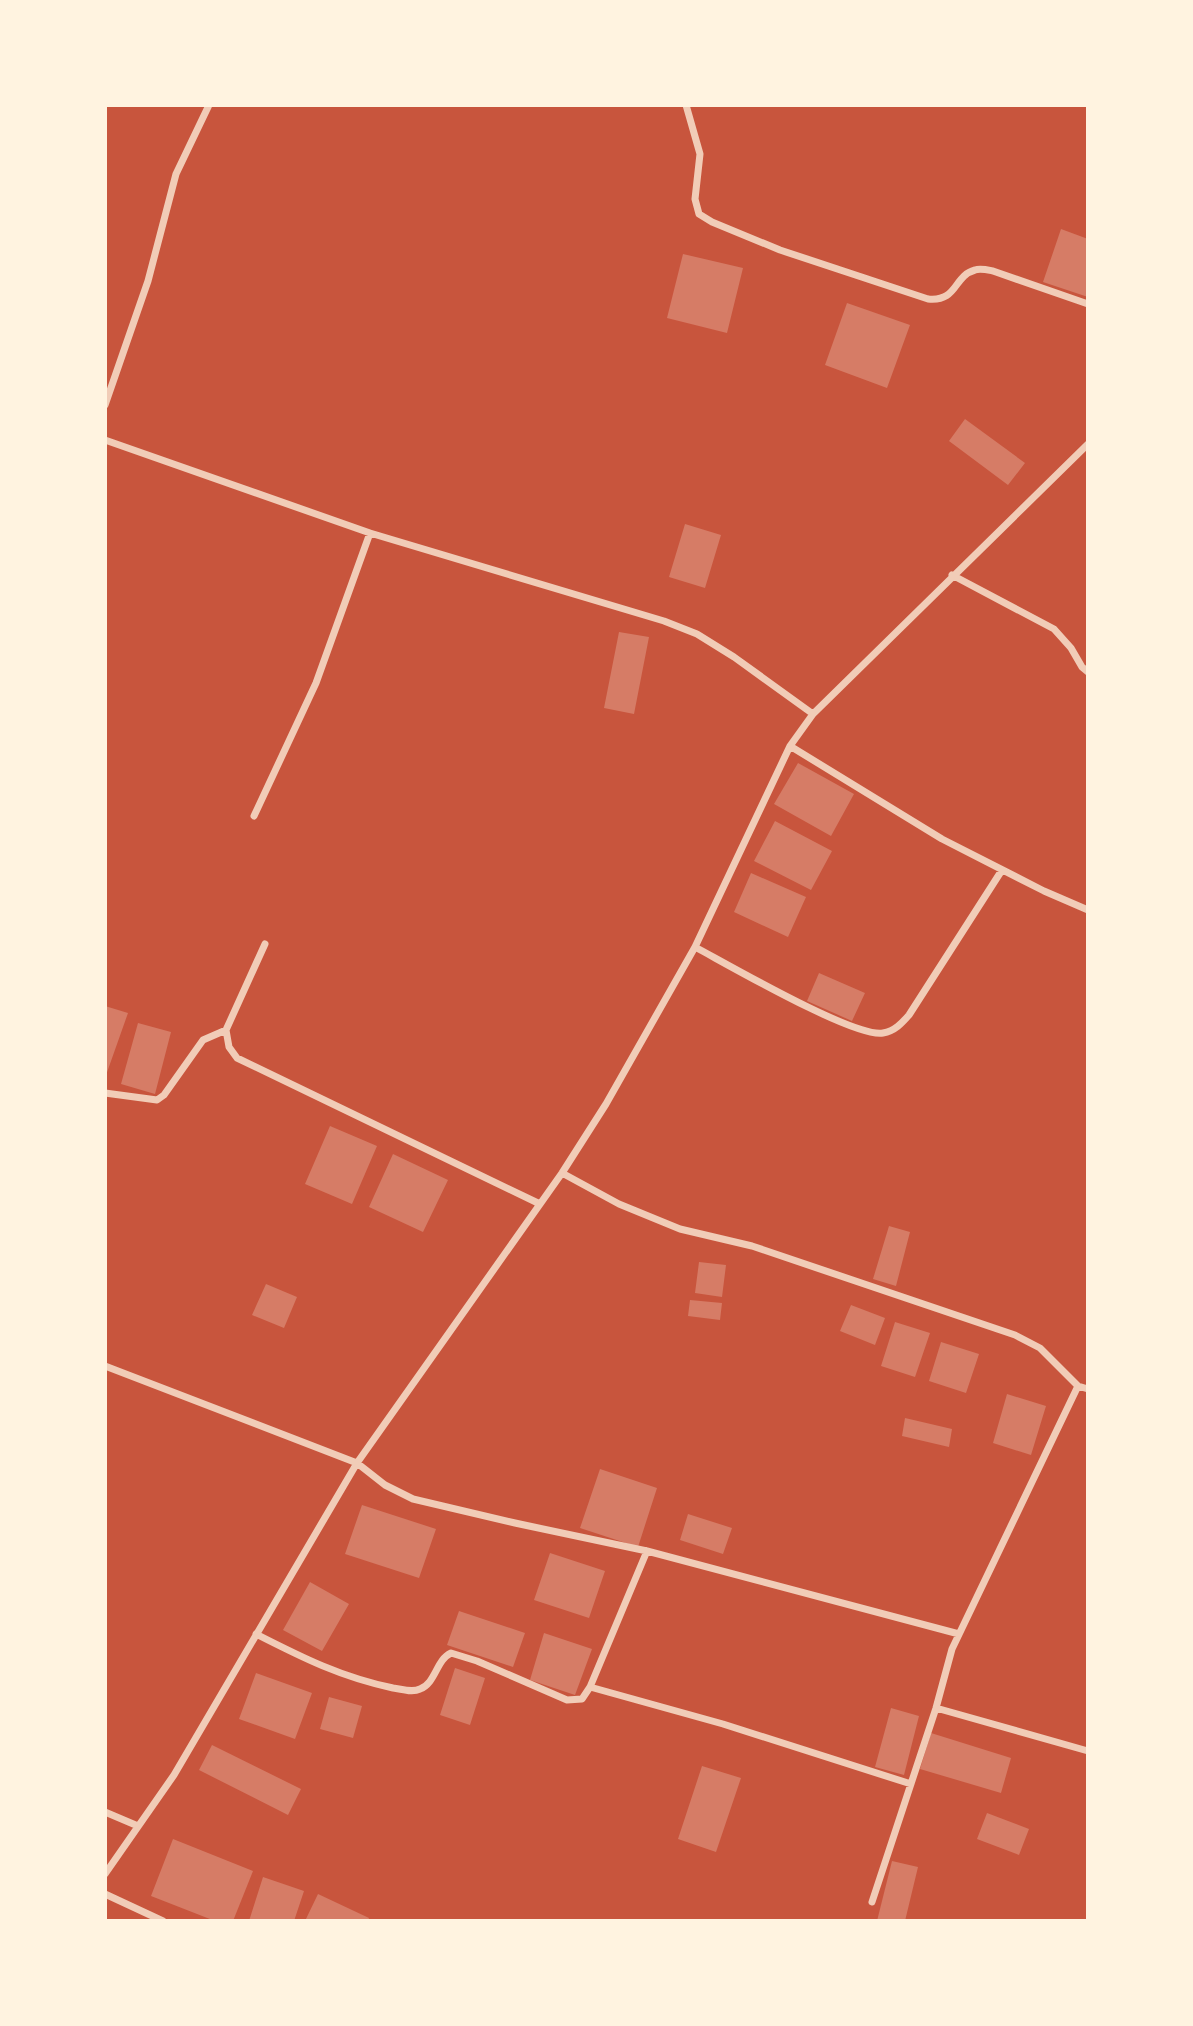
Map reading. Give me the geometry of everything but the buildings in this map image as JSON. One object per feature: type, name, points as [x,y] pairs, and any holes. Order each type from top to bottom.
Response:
[{"type":"street","points":[[105,405],[148,281],[176,174],[209,105]]},
{"type":"street","points":[[686,105],[701,154],[695,199],[699,214],[712,222],[780,250],[928,299],[939,300],[952,293],[965,276],[976,269],[993,271],[1088,304]]},
{"type":"street","points":[[105,440],[370,533],[664,621],[697,634],[734,657],[813,714]]},
{"type":"street","points":[[105,1874],[174,1775],[357,1463],[562,1173],[606,1104],[695,947],[790,746],[813,714],[1088,444]]},
{"type":"street","points":[[254,816],[316,683],[370,533]]},
{"type":"street","points":[[952,576],[1054,629],[1088,672]]},
{"type":"street","points":[[790,746],[942,839],[1088,910]]},
{"type":"street","points":[[695,947],[792,1000],[867,1032],[883,1033],[898,1028],[909,1015],[1002,870]]},
{"type":"street","points":[[265,944],[226,1030],[229,1047],[237,1058],[540,1204]]},
{"type":"street","points":[[105,1093],[157,1100],[164,1095],[203,1040],[226,1030]]},
{"type":"street","points":[[562,1173],[619,1204],[680,1229],[752,1246],[1015,1335],[1040,1348],[1078,1386],[1088,1389]]},
{"type":"street","points":[[105,1366],[357,1463],[385,1485],[413,1499],[647,1550],[959,1634]]},
{"type":"street","points":[[872,1902],[959,1634],[1078,1386]]},
{"type":"street","points":[[256,1634],[317,1666],[375,1684],[405,1690],[423,1688],[445,1656],[451,1653],[477,1661],[567,1700],[582,1699],[590,1686],[647,1550]]},
{"type":"street","points":[[590,1686],[723,1724],[911,1784]]},
{"type":"street","points":[[936,1708],[1088,1751]]},
{"type":"street","points":[[105,1812],[138,1826]]},
{"type":"street","points":[[105,1894],[163,1921]]}]
